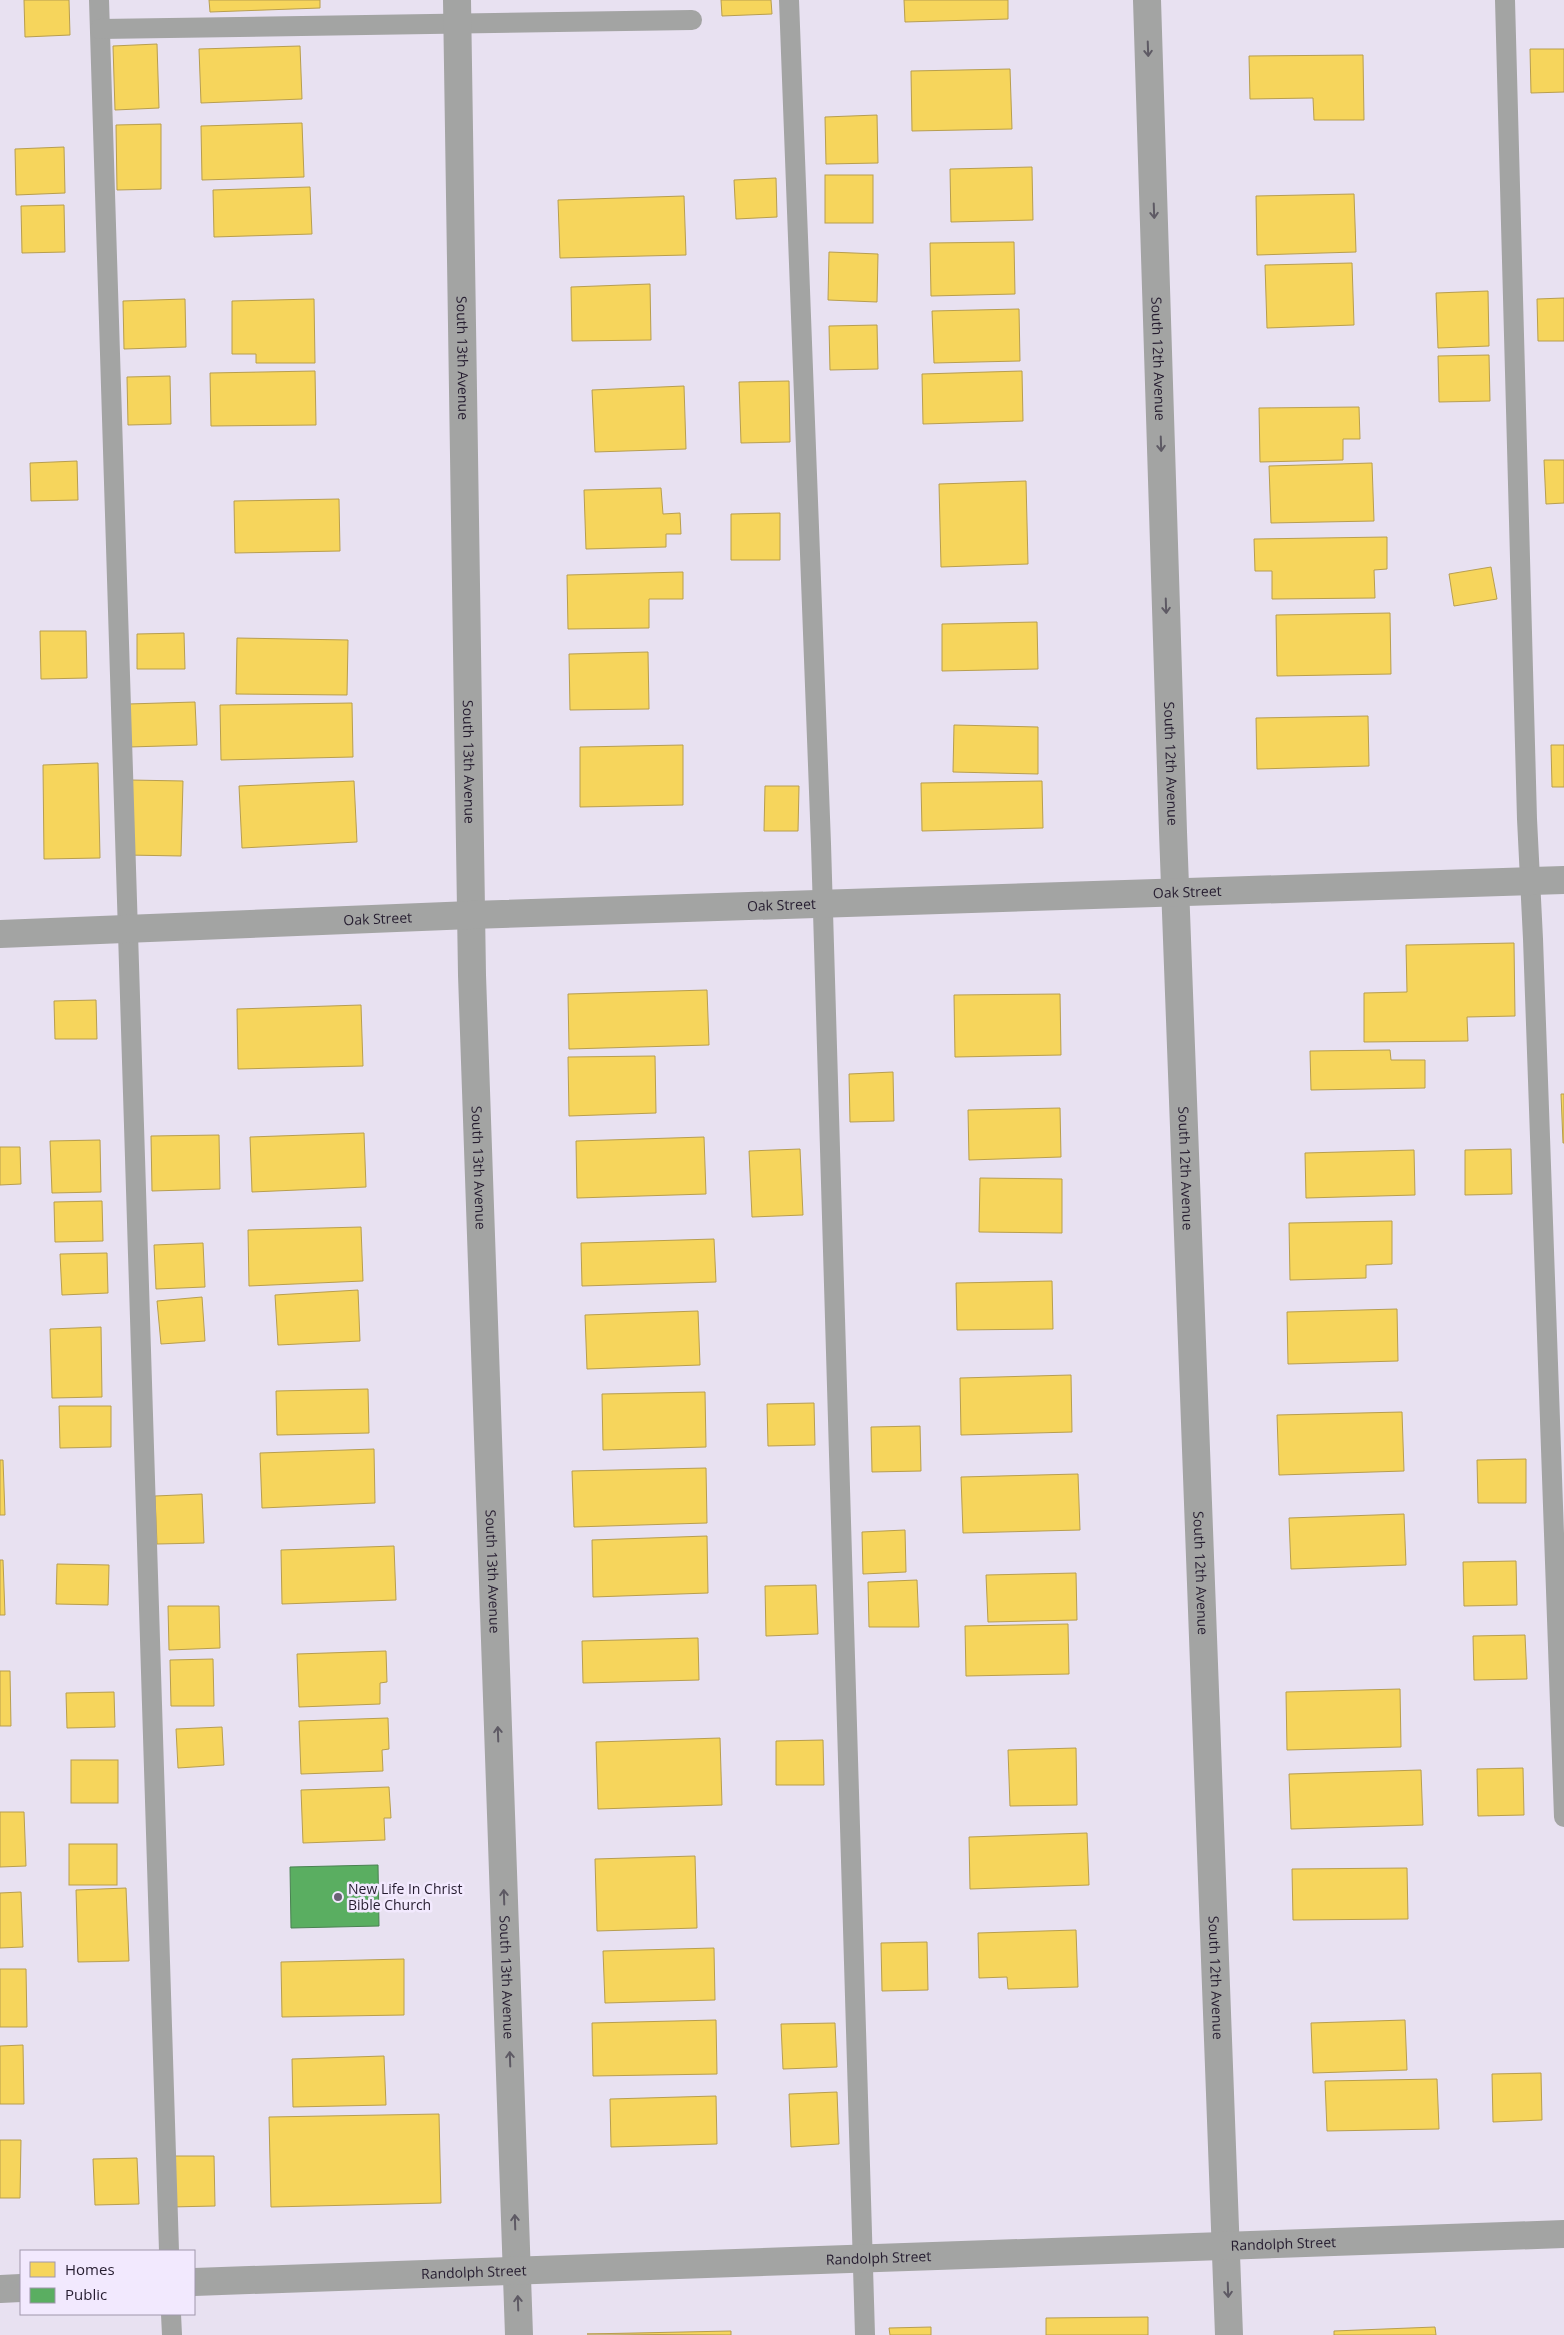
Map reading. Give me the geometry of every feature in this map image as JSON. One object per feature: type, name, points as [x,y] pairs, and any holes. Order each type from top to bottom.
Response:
[{"type":"street","name":"South 12th Avenue","points":[[1147,0],[1176,892],[1229,2335]]},
{"type":"street","name":"South 13th Avenue","points":[[458,12],[471,915],[519,2335]]},
{"type":"street","name":"Oak Street","points":[[0,934],[471,915],[1564,880]]},
{"type":"street","name":"Randolph Street","points":[[195,2282],[1564,2234]]},
{"type":"street","points":[[0,2289],[20,2288]]},
{"type":"lane","points":[[99,0],[169,2250]]},
{"type":"lane","points":[[789,0],[823,904],[866,2335]]},
{"type":"lane","points":[[1505,0],[1530,881],[1564,1817]]},
{"type":"lane","points":[[100,29],[458,12],[692,20]]},
{"type":"lane","points":[[171,2315],[172,2335]]},
{"type":"building: Homes","points":[[24,0],[69,0],[70,35],[25,37]]},
{"type":"building: Homes","points":[[209,0],[320,0],[320,8],[210,12]]},
{"type":"building: Homes","points":[[721,0],[771,0],[772,14],[722,16]]},
{"type":"building: Homes","points":[[904,0],[1008,0],[1008,19],[905,22]]},
{"type":"building: Homes","points":[[157,44],[159,108],[115,110],[113,46]]},
{"type":"building: Homes","points":[[300,46],[302,99],[201,103],[199,49]]},
{"type":"building: Homes","points":[[1530,49],[1564,49],[1564,92],[1531,93]]},
{"type":"building: Homes","points":[[1363,55],[1364,120],[1314,120],[1313,98],[1250,99],[1249,56]]},
{"type":"building: Homes","points":[[1010,69],[1012,129],[912,131],[911,71]]},
{"type":"building: Homes","points":[[877,115],[878,163],[826,164],[825,117]]},
{"type":"building: Homes","points":[[302,123],[304,177],[202,180],[201,126]]},
{"type":"building: Homes","points":[[161,124],[161,189],[117,190],[116,125]]},
{"type":"building: Homes","points":[[64,147],[65,193],[16,195],[15,149]]},
{"type":"building: Homes","points":[[1032,167],[1033,220],[951,222],[950,169]]},
{"type":"building: Homes","points":[[825,175],[873,175],[873,223],[825,223]]},
{"type":"building: Homes","points":[[776,178],[777,217],[736,219],[734,180]]},
{"type":"building: Homes","points":[[310,187],[312,234],[214,237],[213,190]]},
{"type":"building: Homes","points":[[1354,194],[1356,252],[1257,255],[1256,196]]},
{"type":"building: Homes","points":[[684,196],[686,255],[560,258],[558,200]]},
{"type":"building: Homes","points":[[64,205],[65,252],[22,253],[21,206]]},
{"type":"building: Homes","points":[[1014,242],[1015,294],[931,296],[930,243]]},
{"type":"building: Homes","points":[[829,252],[878,254],[877,302],[828,300]]},
{"type":"building: Homes","points":[[1352,263],[1354,325],[1267,328],[1265,265]]},
{"type":"building: Homes","points":[[650,284],[651,340],[572,341],[571,287]]},
{"type":"building: Homes","points":[[1488,291],[1489,346],[1438,348],[1436,293]]},
{"type":"building: Homes","points":[[1564,298],[1564,341],[1538,341],[1537,299]]},
{"type":"building: Homes","points":[[185,299],[186,347],[124,349],[123,301]]},
{"type":"building: Homes","points":[[314,299],[315,363],[256,363],[256,354],[232,354],[232,301]]},
{"type":"building: Homes","points":[[1019,309],[1020,361],[934,363],[932,311]]},
{"type":"building: Homes","points":[[877,325],[878,369],[830,370],[829,326]]},
{"type":"building: Homes","points":[[1489,355],[1490,401],[1439,402],[1438,356]]},
{"type":"building: Homes","points":[[315,371],[316,425],[211,426],[210,373]]},
{"type":"building: Homes","points":[[1022,371],[1023,421],[923,424],[922,374]]},
{"type":"building: Homes","points":[[170,376],[171,424],[128,425],[127,377]]},
{"type":"building: Homes","points":[[789,381],[790,442],[741,443],[739,382]]},
{"type":"building: Homes","points":[[684,386],[686,449],[595,452],[592,390]]},
{"type":"building: Homes","points":[[1359,407],[1360,439],[1343,439],[1343,460],[1260,462],[1259,408]]},
{"type":"building: Homes","points":[[1544,460],[1564,460],[1564,503],[1546,504]]},
{"type":"building: Homes","points":[[77,461],[78,500],[31,501],[30,463]]},
{"type":"building: Homes","points":[[1372,463],[1374,521],[1271,523],[1269,466]]},
{"type":"building: Homes","points":[[1026,481],[1028,564],[941,567],[939,484]]},
{"type":"building: Homes","points":[[661,488],[663,514],[680,513],[681,534],[666,534],[666,547],[586,549],[584,490]]},
{"type":"building: Homes","points":[[339,499],[340,551],[235,553],[234,501]]},
{"type":"building: Homes","points":[[780,513],[780,560],[731,560],[731,514]]},
{"type":"building: Homes","points":[[1387,537],[1387,569],[1374,570],[1375,598],[1272,599],[1272,571],[1255,571],[1254,539]]},
{"type":"building: Homes","points":[[1491,567],[1497,599],[1454,606],[1449,574]]},
{"type":"building: Homes","points":[[683,572],[683,599],[649,599],[649,628],[568,629],[567,575]]},
{"type":"building: Homes","points":[[1390,613],[1391,674],[1277,676],[1276,615]]},
{"type":"building: Homes","points":[[1037,622],[1038,669],[942,671],[942,624]]},
{"type":"building: Homes","points":[[40,631],[86,631],[87,678],[41,679]]},
{"type":"building: Homes","points":[[184,633],[185,669],[137,669],[137,634]]},
{"type":"building: Homes","points":[[237,638],[348,640],[347,695],[236,694]]},
{"type":"building: Homes","points":[[648,652],[649,709],[570,710],[569,654]]},
{"type":"building: Homes","points":[[195,702],[197,745],[129,747],[128,704]]},
{"type":"building: Homes","points":[[352,703],[353,757],[221,760],[220,705]]},
{"type":"building: Homes","points":[[1368,716],[1369,766],[1257,769],[1256,718]]},
{"type":"building: Homes","points":[[954,725],[1038,727],[1038,774],[953,772]]},
{"type":"building: Homes","points":[[683,745],[683,805],[580,807],[580,747]]},
{"type":"building: Homes","points":[[1551,745],[1564,745],[1564,787],[1552,787]]},
{"type":"building: Homes","points":[[98,763],[100,858],[44,859],[43,765]]},
{"type":"building: Homes","points":[[130,780],[183,781],[181,856],[127,855]]},
{"type":"building: Homes","points":[[354,781],[357,842],[242,848],[239,786]]},
{"type":"building: Homes","points":[[1042,781],[1043,828],[922,831],[921,783]]},
{"type":"building: Homes","points":[[765,786],[799,786],[798,831],[764,831]]},
{"type":"building: Homes","points":[[1514,943],[1515,1016],[1467,1017],[1468,1041],[1364,1042],[1364,993],[1407,992],[1406,945]]},
{"type":"building: Homes","points":[[707,990],[709,1045],[569,1049],[568,994]]},
{"type":"building: Homes","points":[[1060,994],[1061,1055],[955,1057],[954,995]]},
{"type":"building: Homes","points":[[96,1000],[97,1039],[55,1039],[54,1001]]},
{"type":"building: Homes","points":[[361,1005],[363,1066],[238,1069],[237,1009]]},
{"type":"building: Homes","points":[[1390,1050],[1391,1060],[1425,1060],[1425,1088],[1311,1090],[1310,1051]]},
{"type":"building: Homes","points":[[655,1056],[656,1113],[569,1116],[568,1057]]},
{"type":"building: Homes","points":[[893,1072],[894,1121],[850,1122],[849,1074]]},
{"type":"building: Homes","points":[[1561,1094],[1564,1094],[1564,1143],[1563,1143]]},
{"type":"building: Homes","points":[[1060,1108],[1061,1157],[969,1160],[968,1110]]},
{"type":"building: Homes","points":[[364,1133],[366,1187],[252,1192],[250,1137]]},
{"type":"building: Homes","points":[[219,1135],[220,1189],[152,1191],[151,1136]]},
{"type":"building: Homes","points":[[704,1137],[706,1194],[577,1198],[576,1141]]},
{"type":"building: Homes","points":[[100,1140],[101,1192],[52,1193],[50,1141]]},
{"type":"building: Homes","points":[[0,1147],[20,1147],[21,1184],[0,1185]]},
{"type":"building: Homes","points":[[800,1149],[803,1215],[752,1217],[749,1151]]},
{"type":"building: Homes","points":[[1511,1149],[1512,1194],[1465,1195],[1465,1150]]},
{"type":"building: Homes","points":[[1414,1150],[1415,1195],[1306,1198],[1305,1153]]},
{"type":"building: Homes","points":[[980,1178],[1062,1179],[1062,1233],[979,1232]]},
{"type":"building: Homes","points":[[102,1201],[103,1241],[55,1242],[54,1202]]},
{"type":"building: Homes","points":[[1392,1221],[1392,1264],[1366,1265],[1366,1278],[1290,1280],[1289,1223]]},
{"type":"building: Homes","points":[[361,1227],[363,1281],[249,1286],[248,1230]]},
{"type":"building: Homes","points":[[714,1239],[716,1282],[582,1286],[581,1243]]},
{"type":"building: Homes","points":[[203,1243],[205,1287],[156,1289],[154,1245]]},
{"type":"building: Homes","points":[[107,1253],[108,1293],[62,1295],[60,1254]]},
{"type":"building: Homes","points":[[1052,1281],[1053,1329],[957,1330],[956,1283]]},
{"type":"building: Homes","points":[[358,1290],[360,1341],[278,1345],[275,1295]]},
{"type":"building: Homes","points":[[202,1297],[205,1341],[161,1344],[157,1301]]},
{"type":"building: Homes","points":[[1397,1309],[1398,1361],[1288,1364],[1287,1312]]},
{"type":"building: Homes","points":[[698,1311],[700,1365],[587,1369],[585,1315]]},
{"type":"building: Homes","points":[[101,1327],[102,1397],[52,1398],[50,1329]]},
{"type":"building: Homes","points":[[1071,1375],[1072,1432],[961,1435],[960,1378]]},
{"type":"building: Homes","points":[[368,1389],[369,1433],[277,1435],[276,1391]]},
{"type":"building: Homes","points":[[705,1392],[706,1447],[603,1450],[602,1394]]},
{"type":"building: Homes","points":[[814,1403],[815,1445],[768,1446],[767,1404]]},
{"type":"building: Homes","points":[[59,1406],[111,1406],[111,1447],[60,1448]]},
{"type":"building: Homes","points":[[1402,1412],[1404,1471],[1279,1475],[1277,1415]]},
{"type":"building: Homes","points":[[920,1426],[921,1471],[872,1472],[871,1427]]},
{"type":"building: Homes","points":[[374,1449],[375,1503],[262,1508],[260,1453]]},
{"type":"building: Homes","points":[[1526,1459],[1526,1503],[1478,1503],[1477,1460]]},
{"type":"building: Homes","points":[[0,1460],[3,1460],[5,1515],[0,1515]]},
{"type":"building: Homes","points":[[706,1468],[707,1523],[574,1527],[572,1471]]},
{"type":"building: Homes","points":[[1078,1474],[1080,1530],[963,1533],[961,1477]]},
{"type":"building: Homes","points":[[202,1494],[204,1543],[157,1544],[155,1496]]},
{"type":"building: Homes","points":[[1404,1514],[1406,1565],[1291,1569],[1289,1518]]},
{"type":"building: Homes","points":[[905,1530],[906,1572],[863,1574],[862,1532]]},
{"type":"building: Homes","points":[[707,1536],[708,1593],[593,1597],[592,1540]]},
{"type":"building: Homes","points":[[394,1546],[396,1600],[282,1604],[281,1550]]},
{"type":"building: Homes","points":[[0,1560],[3,1560],[5,1615],[0,1615]]},
{"type":"building: Homes","points":[[1516,1561],[1517,1605],[1464,1606],[1463,1562]]},
{"type":"building: Homes","points":[[57,1564],[109,1565],[108,1605],[56,1604]]},
{"type":"building: Homes","points":[[1076,1573],[1077,1620],[988,1622],[986,1575]]},
{"type":"building: Homes","points":[[917,1580],[919,1627],[869,1627],[868,1582]]},
{"type":"building: Homes","points":[[816,1585],[818,1634],[766,1636],[765,1586]]},
{"type":"building: Homes","points":[[168,1606],[219,1606],[220,1648],[169,1650]]},
{"type":"building: Homes","points":[[1068,1624],[1069,1674],[966,1676],[965,1626]]},
{"type":"building: Homes","points":[[1525,1635],[1527,1679],[1474,1680],[1473,1636]]},
{"type":"building: Homes","points":[[698,1638],[699,1680],[583,1683],[582,1641]]},
{"type":"building: Homes","points":[[386,1651],[387,1682],[380,1683],[380,1704],[299,1707],[297,1654]]},
{"type":"building: Homes","points":[[213,1659],[214,1706],[171,1706],[170,1660]]},
{"type":"building: Homes","points":[[0,1671],[10,1671],[11,1726],[0,1726]]},
{"type":"building: Homes","points":[[1400,1689],[1401,1747],[1287,1750],[1286,1692]]},
{"type":"building: Homes","points":[[114,1692],[115,1727],[67,1728],[66,1693]]},
{"type":"building: Homes","points":[[388,1718],[389,1749],[382,1750],[383,1771],[301,1774],[299,1721]]},
{"type":"building: Homes","points":[[222,1727],[224,1765],[178,1768],[176,1729]]},
{"type":"building: Homes","points":[[720,1738],[722,1805],[598,1809],[596,1742]]},
{"type":"building: Homes","points":[[823,1740],[824,1785],[776,1785],[776,1741]]},
{"type":"building: Homes","points":[[1076,1748],[1077,1805],[1010,1806],[1008,1750]]},
{"type":"building: Homes","points":[[71,1760],[118,1760],[118,1803],[71,1803]]},
{"type":"building: Homes","points":[[1523,1768],[1524,1815],[1478,1816],[1477,1769]]},
{"type":"building: Homes","points":[[1421,1770],[1423,1825],[1291,1829],[1289,1774]]},
{"type":"building: Homes","points":[[389,1787],[391,1818],[384,1818],[385,1840],[303,1843],[301,1790]]},
{"type":"building: Homes","points":[[0,1812],[24,1812],[26,1866],[0,1867]]},
{"type":"building: Homes","points":[[1087,1833],[1089,1885],[970,1889],[969,1837]]},
{"type":"building: Homes","points":[[69,1844],[117,1844],[117,1885],[69,1885]]},
{"type":"building: Homes","points":[[695,1856],[697,1928],[597,1931],[595,1859]]},
{"type":"building: Homes","points":[[1407,1868],[1408,1919],[1293,1920],[1292,1869]]},
{"type":"building: Homes","points":[[126,1888],[129,1961],[78,1962],[76,1890]]},
{"type":"building: Homes","points":[[21,1892],[23,1947],[0,1948],[0,1893]]},
{"type":"building: Homes","points":[[1076,1930],[1078,1987],[1008,1989],[1007,1977],[979,1978],[978,1933]]},
{"type":"building: Homes","points":[[927,1942],[928,1990],[882,1991],[881,1943]]},
{"type":"building: Homes","points":[[714,1948],[715,2000],[605,2003],[603,1951]]},
{"type":"building: Homes","points":[[404,1959],[404,2015],[282,2017],[281,1962]]},
{"type":"building: Homes","points":[[0,1969],[26,1969],[27,2027],[0,2027]]},
{"type":"building: Homes","points":[[716,2020],[717,2074],[593,2076],[592,2023]]},
{"type":"building: Homes","points":[[1405,2020],[1407,2070],[1313,2073],[1311,2023]]},
{"type":"building: Homes","points":[[835,2023],[837,2067],[783,2069],[781,2024]]},
{"type":"building: Homes","points":[[23,2045],[24,2104],[0,2104],[0,2046]]},
{"type":"building: Homes","points":[[384,2056],[386,2105],[293,2107],[292,2059]]},
{"type":"building: Homes","points":[[1541,2073],[1542,2120],[1493,2122],[1492,2074]]},
{"type":"building: Homes","points":[[1437,2079],[1439,2129],[1327,2131],[1325,2081]]},
{"type":"building: Homes","points":[[837,2092],[839,2144],[791,2147],[789,2094]]},
{"type":"building: Homes","points":[[716,2096],[717,2144],[611,2147],[610,2099]]},
{"type":"building: Homes","points":[[439,2114],[441,2203],[271,2207],[269,2117]]},
{"type":"building: Homes","points":[[0,2140],[21,2140],[20,2198],[0,2198]]},
{"type":"building: Homes","points":[[169,2156],[214,2156],[215,2206],[170,2207]]},
{"type":"building: Homes","points":[[137,2158],[139,2204],[95,2205],[93,2159]]},
{"type":"building: Homes","points":[[1148,2317],[1148,2335],[1046,2335],[1046,2318]]},
{"type":"building: Homes","points":[[931,2327],[931,2335],[890,2335],[889,2328]]},
{"type":"building: Homes","points":[[1435,2327],[1436,2335],[1334,2335],[1334,2331]]},
{"type":"building: Homes","points":[[731,2331],[731,2335],[587,2334]]},
{"type":"building: Public","points":[[378,1865],[379,1926],[291,1928],[290,1867]]},
{"type":"place","name":"New Life In Christ Bible Church","points":[[338,1897]]}]
